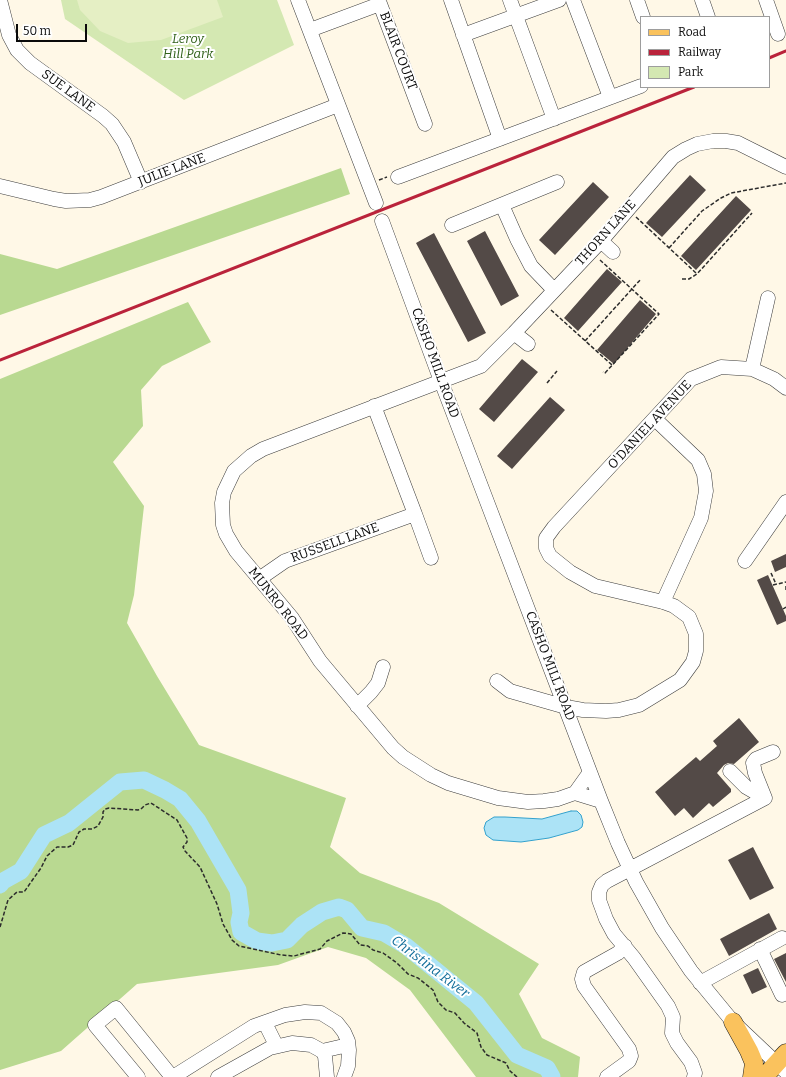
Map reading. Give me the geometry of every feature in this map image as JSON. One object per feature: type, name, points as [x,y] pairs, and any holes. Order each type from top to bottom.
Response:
[{"type":"main road","points":[[733,1022],[752,1057],[754,1063],[752,1077]]},
{"type":"main road","points":[[764,1077],[783,1063]]},
{"type":"street","name":"SUE LANE","points":[[0,0],[9,35],[17,50],[30,63],[112,124],[124,142],[141,182]]},
{"type":"street","points":[[298,0],[376,203]]},
{"type":"street","points":[[451,0],[500,138]]},
{"type":"street","points":[[510,0],[554,119]]},
{"type":"street","points":[[463,35],[559,0]]},
{"type":"street","points":[[573,0],[610,97]]},
{"type":"street","points":[[637,0],[643,16]]},
{"type":"street","points":[[702,0],[708,16]]},
{"type":"street","points":[[766,0],[778,34]]},
{"type":"street","name":"BLAIR COURT","points":[[310,30],[380,4],[425,124]]},
{"type":"street","points":[[398,177],[640,86]]},
{"type":"street","name":"JULIE LANE","points":[[0,186],[54,200],[78,201],[101,197],[338,105]]},
{"type":"street","name":"THORN LANE","points":[[441,381],[481,366],[514,333],[600,240],[673,157],[697,144],[726,141],[738,143],[786,166]]},
{"type":"street","points":[[452,225],[557,182]]},
{"type":"street","points":[[502,205],[516,239],[531,266],[554,290]]},
{"type":"street","name":"CASHO MILL ROAD","points":[[382,221],[441,381],[601,801],[630,869],[662,928],[700,983],[733,1022],[783,1063]]},
{"type":"street","points":[[600,240],[613,252]]},
{"type":"street","points":[[752,369],[768,298]]},
{"type":"street","points":[[514,333],[528,344]]},
{"type":"street","name":"O'DANIEL AVENUE","points":[[663,602],[595,586],[570,572],[550,556],[546,548],[546,538],[554,527],[691,379],[721,367],[752,369],[774,379],[786,388]]},
{"type":"street","name":"MUNRO ROAD","points":[[441,381],[374,406],[251,456],[234,471],[228,481],[223,497],[223,525],[226,534],[236,551],[292,618],[320,661],[393,748],[403,757],[431,775],[448,783],[498,798],[528,802],[558,799],[575,793]]},
{"type":"street","points":[[374,406],[431,558]]},
{"type":"street","points":[[496,681],[510,691],[566,707],[583,710],[606,711],[639,705],[680,680],[693,662],[696,651],[696,634],[689,617],[674,606],[663,602],[684,552],[701,518],[706,491],[704,474],[698,460],[655,419]]},
{"type":"street","points":[[745,561],[786,502]]},
{"type":"street","name":"RUSSELL LANE","points":[[259,579],[291,559],[415,514]]},
{"type":"street","points":[[358,706],[378,683],[384,667]]},
{"type":"street","points":[[765,798],[755,773],[753,763],[756,759],[773,752]]},
{"type":"street","points":[[730,771],[746,787],[765,798]]},
{"type":"street","points":[[590,772],[575,793],[601,801]]},
{"type":"street","points":[[694,1077],[695,1073],[691,1062],[677,1043],[672,1033],[672,1017],[668,1006],[625,946],[614,934],[606,919],[599,900],[599,892],[602,885],[607,880],[765,798]]},
{"type":"street","points":[[700,983],[782,938]]},
{"type":"street","points":[[607,1077],[629,1061],[631,1056],[629,1049],[584,986],[582,979],[584,972],[618,953],[625,946]]},
{"type":"street","points":[[760,950],[782,995]]},
{"type":"street","points":[[138,1077],[95,1025],[116,1008],[173,1077],[180,1071],[254,1026],[278,1017],[305,1012],[321,1013],[337,1023],[344,1032],[348,1045],[349,1060],[344,1077]]},
{"type":"street","points":[[265,1023],[276,1045]]},
{"type":"street","points":[[218,1077],[276,1045],[286,1043],[311,1045],[322,1051],[325,1056],[327,1077]]},
{"type":"street","points":[[322,1051],[348,1045]]},
{"type":"path","points":[[669,248],[702,211],[721,198],[731,193],[786,183]]},
{"type":"path","points":[[682,279],[690,279],[697,274],[752,213]]},
{"type":"path","points":[[634,216],[697,274]]},
{"type":"path","points":[[597,258],[658,314],[605,373],[603,372]]},
{"type":"path","points":[[585,341],[641,279]]},
{"type":"path","points":[[550,309],[612,365]]},
{"type":"path","points":[[547,383],[557,371]]},
{"type":"path","points":[[771,573],[776,585]]},
{"type":"path","points":[[773,585],[786,582]]},
{"type":"path","points":[[786,586],[786,592]]},
{"type":"path","points":[[0,927],[8,900],[17,892],[24,892],[34,879],[47,856],[57,847],[68,847],[73,845],[79,832],[84,829],[98,826],[105,809],[138,810],[145,805],[151,804],[177,820],[187,838],[187,842],[183,847],[200,867],[217,904],[222,924],[232,940],[239,946],[281,955],[294,956],[320,949],[327,941],[343,934],[351,934],[360,945],[368,946],[373,950],[383,953],[397,963],[408,974],[418,978],[433,990],[438,1002],[446,1010],[455,1013],[464,1023],[477,1033],[481,1047],[487,1055],[506,1062],[510,1070],[517,1077]]},
{"type":"green space","name":"Leroy Hill Park","points":[[61,0],[277,0],[294,45],[184,100],[65,19]]},
{"type":"green space","points":[[77,0],[217,0],[223,17],[161,40],[128,43],[100,31],[80,10]]},
{"type":"green space","points":[[341,168],[350,194],[0,315],[0,254],[57,269]]},
{"type":"green space","points":[[188,302],[211,342],[162,366],[141,390],[143,426],[113,462],[144,506],[134,595],[127,623],[199,745],[346,798],[330,847],[360,873],[439,903],[539,964],[519,994],[542,1038],[580,1057],[578,1077],[476,1077],[410,990],[366,958],[328,947],[278,965],[137,984],[61,1051],[0,1070],[0,379]]},
{"type":"water","points":[[571,811],[577,811],[581,815],[583,822],[582,827],[578,830],[549,838],[521,842],[493,840],[486,835],[484,828],[486,822],[494,817],[542,819]]},
{"type":"building","points":[[690,175],[706,190],[662,237],[646,223]]},
{"type":"building","points":[[593,182],[609,197],[555,255],[539,240]]},
{"type":"building","points":[[736,196],[751,210],[696,270],[681,256]]},
{"type":"building","points":[[485,231],[519,296],[501,306],[467,241]]},
{"type":"building","points":[[434,233],[486,333],[468,342],[416,243]]},
{"type":"building","points":[[607,269],[622,282],[578,331],[564,318]]},
{"type":"building","points":[[640,300],[656,314],[614,364],[597,350]]},
{"type":"building","points":[[522,359],[538,372],[494,422],[479,409]]},
{"type":"building","points":[[550,397],[565,410],[512,469],[497,456]]},
{"type":"building","points":[[786,554],[786,567],[775,572],[771,561]]},
{"type":"building","points":[[768,575],[786,616],[786,621],[777,625],[757,580]]},
{"type":"building","points":[[739,718],[759,742],[734,764],[728,763],[724,765],[717,773],[731,789],[731,792],[713,807],[709,803],[693,818],[684,808],[675,816],[655,792],[696,757],[700,761],[717,746],[713,741]]},
{"type":"building","points":[[753,847],[774,888],[750,900],[728,860]]},
{"type":"building","points":[[769,913],[777,929],[729,956],[720,939]]},
{"type":"building","points":[[786,953],[786,982],[774,959]]},
{"type":"building","points":[[758,968],[767,987],[752,994],[743,975]]},
{"type":"waterway","name":"Christina River","points":[[0,885],[3,881],[21,871],[44,835],[69,823],[120,782],[144,780],[180,799],[198,821],[238,890],[241,913],[239,922],[241,932],[257,941],[272,943],[287,940],[302,925],[322,912],[339,907],[347,910],[362,928],[384,933],[406,946],[476,1003],[517,1055],[547,1068],[552,1077]]},
{"type":"railway","points":[[770,58],[786,51]]},
{"type":"railway","points":[[0,360],[691,88]]}]
